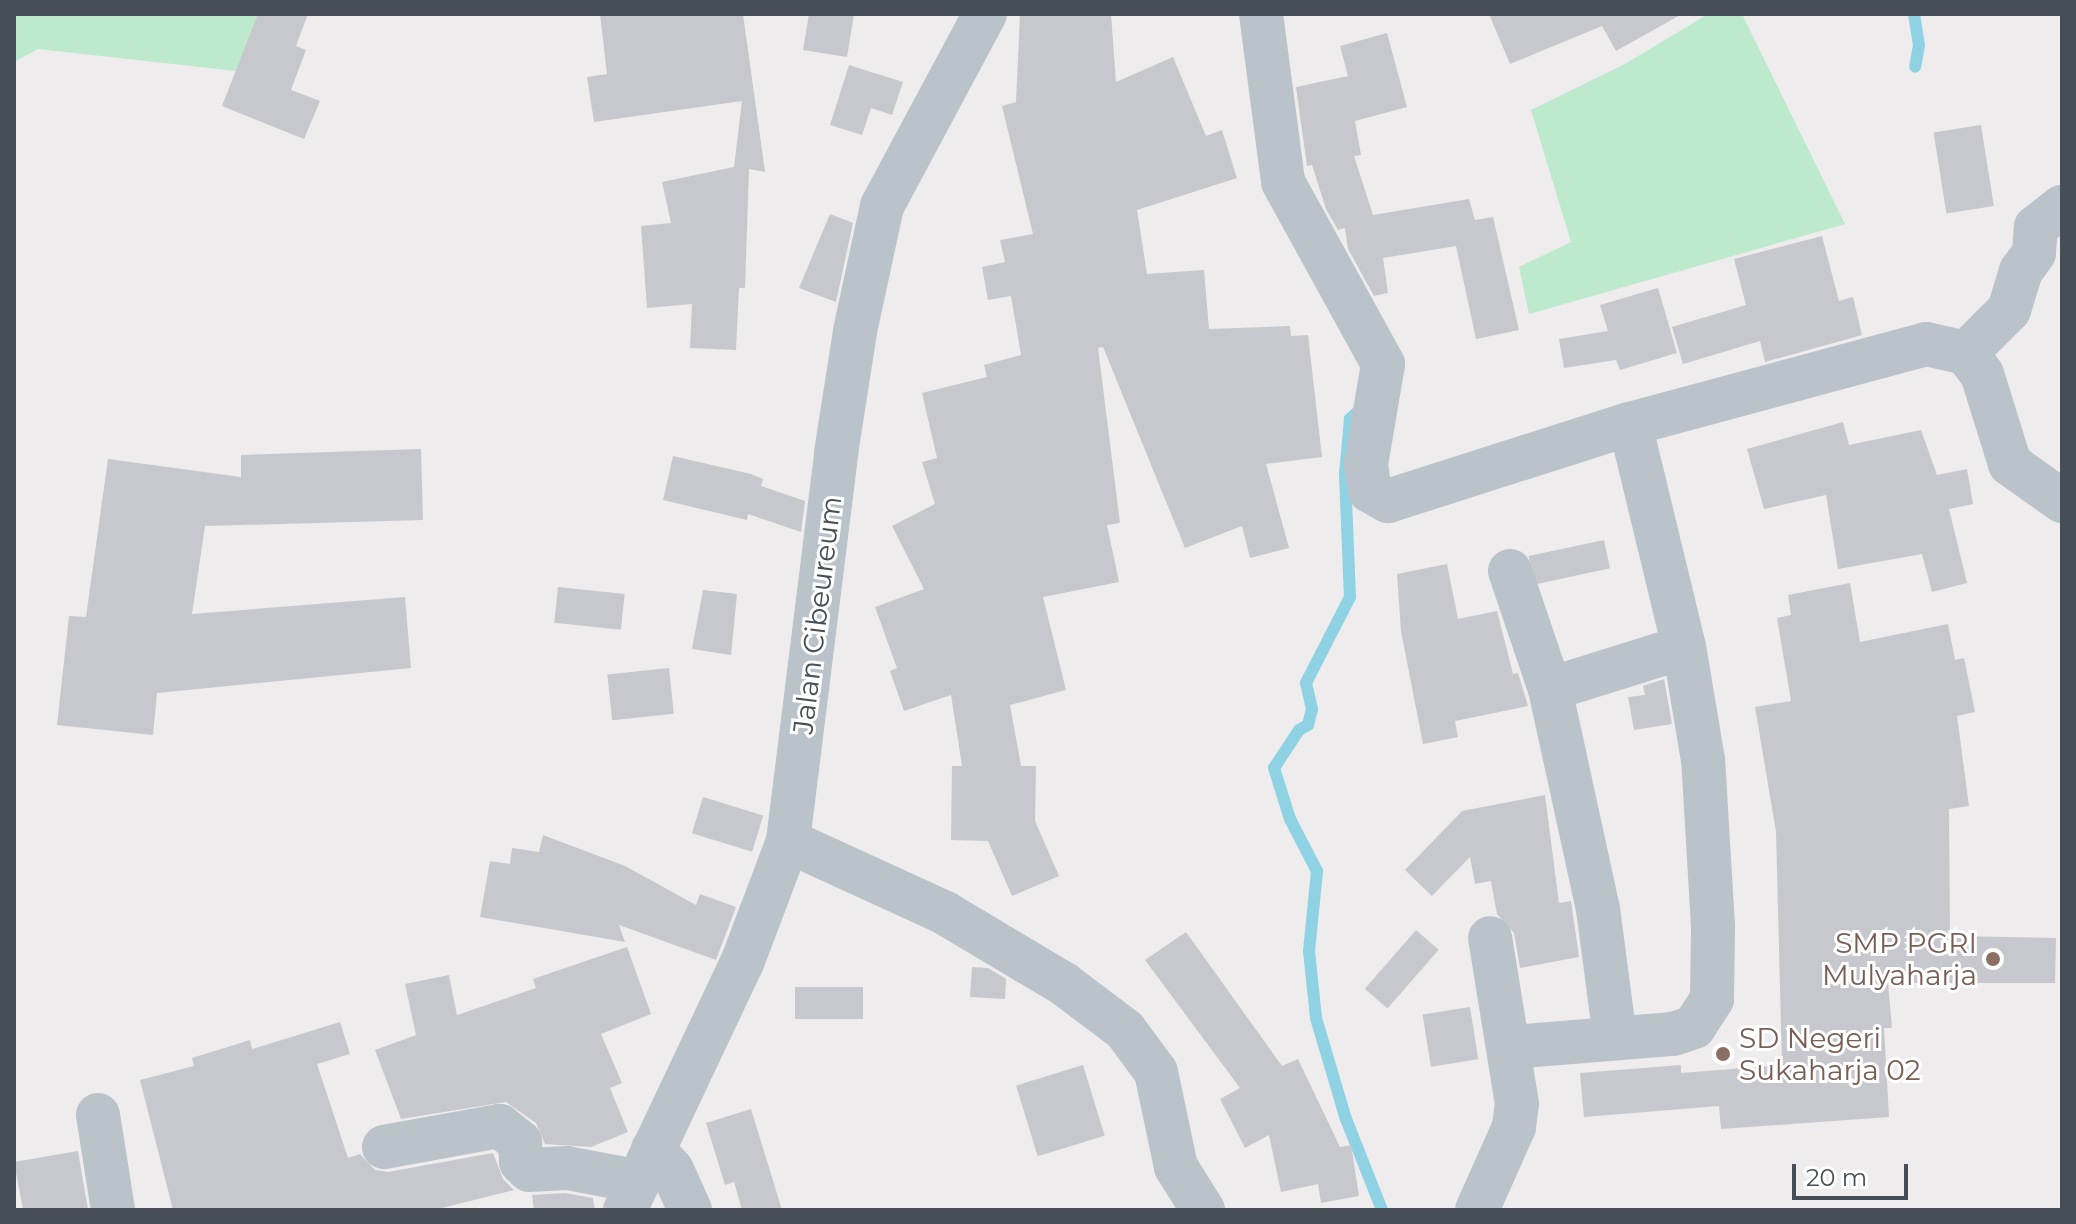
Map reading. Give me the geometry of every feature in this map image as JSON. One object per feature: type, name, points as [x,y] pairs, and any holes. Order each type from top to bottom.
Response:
[{"type":"street","name":"Jalan Cibeureum","points":[[638,1180],[742,963],[788,841],[839,438],[882,206],[985,14]]},
{"type":"street","points":[[1261,14],[1283,182],[1383,364],[1366,465],[1370,491],[1388,501],[1630,424],[1877,354],[1897,354],[1926,344],[1966,353],[1982,374],[2010,464],[2062,501]]},
{"type":"street","points":[[1966,353],[2009,310],[2021,271],[2034,253],[2036,227],[2062,207]]},
{"type":"street","points":[[1511,1047],[1684,1031],[1702,1018],[1712,999],[1713,926],[1703,760],[1684,647],[1630,424]]},
{"type":"street","points":[[1510,571],[1550,689],[1598,909],[1615,1038]]},
{"type":"street","points":[[1550,689],[1684,647]]},
{"type":"street","points":[[788,841],[945,913],[1064,984],[1125,1030],[1152,1061],[1176,1167],[1203,1210]]},
{"type":"street","points":[[1477,1210],[1514,1127],[1511,1047],[1490,938]]},
{"type":"street","points":[[98,1115],[113,1210]]},
{"type":"street","points":[[384,1147],[500,1126],[520,1142],[521,1162],[529,1170],[567,1168],[638,1180],[672,1170],[690,1210]]},
{"type":"green space","points":[[14,14],[281,14],[262,74],[38,49],[14,62]]},
{"type":"green space","points":[[1708,14],[1742,14],[1845,224],[1529,314],[1519,267],[1571,242],[1531,110],[1625,64]]},
{"type":"building","points":[[258,14],[308,14],[296,46],[306,50],[291,90],[320,101],[304,139],[222,106]]},
{"type":"building","points":[[600,14],[743,14],[765,172],[749,169],[745,288],[739,288],[736,350],[690,348],[692,304],[647,308],[641,226],[671,223],[662,182],[734,167],[742,101],[594,122],[587,77],[607,74]]},
{"type":"building","points":[[809,14],[854,14],[847,57],[803,50]]},
{"type":"building","points":[[1020,14],[1111,14],[1116,82],[1173,57],[1206,136],[1222,130],[1237,178],[1137,210],[1147,274],[1204,270],[1209,329],[1290,326],[1291,336],[1308,335],[1322,457],[1266,464],[1289,548],[1250,558],[1242,526],[1185,548],[1103,347],[1098,348],[1120,523],[1107,525],[1119,582],[1043,597],[1066,690],[1010,705],[1021,766],[1036,766],[1035,821],[1059,876],[1012,896],[988,841],[951,840],[952,766],[962,766],[951,695],[904,711],[890,671],[897,668],[875,607],[924,589],[892,526],[935,504],[922,462],[937,458],[922,393],[987,377],[984,365],[1021,355],[1011,296],[988,300],[982,267],[1005,262],[1000,240],[1033,234],[1002,106],[1016,102]]},
{"type":"building","points":[[1489,14],[1682,14],[1616,51],[1602,26],[1510,64]]},
{"type":"building","points":[[1387,33],[1407,107],[1355,121],[1361,155],[1354,156],[1373,215],[1469,199],[1475,220],[1493,217],[1519,330],[1476,339],[1456,246],[1383,258],[1388,293],[1374,296],[1348,249],[1345,228],[1338,230],[1326,209],[1312,165],[1307,166],[1296,87],[1348,76],[1340,46]]},
{"type":"building","points":[[849,65],[903,82],[892,115],[871,108],[862,135],[830,125]]},
{"type":"building","points":[[1981,125],[1994,206],[1946,213],[1934,133]]},
{"type":"building","points":[[830,214],[853,223],[836,302],[799,288]]},
{"type":"building","points":[[1822,236],[1839,301],[1853,297],[1862,335],[1765,362],[1760,341],[1683,364],[1672,327],[1746,305],[1734,259]]},
{"type":"building","points":[[1658,288],[1677,353],[1620,370],[1616,360],[1564,368],[1559,339],[1608,331],[1600,305]]},
{"type":"building","points":[[1843,422],[1849,445],[1921,430],[1937,475],[1967,469],[1973,504],[1949,509],[1967,583],[1932,592],[1922,554],[1838,569],[1826,495],[1764,509],[1747,449]]},
{"type":"building","points":[[421,449],[423,520],[205,526],[192,614],[405,597],[411,668],[157,693],[153,735],[57,725],[69,616],[86,617],[108,459],[241,477],[241,455]]},
{"type":"building","points":[[673,456],[751,474],[763,479],[761,486],[805,501],[801,532],[748,514],[747,520],[663,500]]},
{"type":"building","points":[[1604,540],[1610,568],[1535,584],[1529,556]]},
{"type":"building","points":[[1447,564],[1458,619],[1497,611],[1513,674],[1518,673],[1528,706],[1455,721],[1458,737],[1423,744],[1401,631],[1397,574]]},
{"type":"building","points":[[1850,583],[1860,642],[1948,624],[1955,660],[1964,658],[1975,712],[1957,716],[1969,806],[1949,809],[1950,936],[2056,938],[2055,983],[1888,983],[1892,1028],[1884,1028],[1889,1117],[1721,1129],[1719,1106],[1584,1117],[1580,1073],[1681,1065],[1681,1073],[1782,1065],[1776,832],[1755,707],[1791,701],[1777,618],[1791,615],[1788,595]]},
{"type":"building","points":[[558,587],[625,594],[621,630],[554,623]]},
{"type":"building","points":[[703,590],[737,594],[731,655],[692,649]]},
{"type":"building","points":[[669,668],[674,714],[612,720],[607,674]]},
{"type":"building","points":[[1664,679],[1672,724],[1634,730],[1628,697],[1645,695],[1643,686]]},
{"type":"building","points":[[1545,795],[1559,903],[1571,901],[1579,957],[1520,968],[1514,933],[1497,914],[1491,881],[1475,884],[1470,857],[1432,896],[1405,870],[1462,811]]},
{"type":"building","points":[[703,797],[763,815],[752,852],[692,833]]},
{"type":"building","points":[[543,835],[625,866],[696,905],[700,894],[736,907],[716,960],[619,925],[625,942],[480,917],[490,861],[510,864],[512,848],[539,852]]},
{"type":"building","points":[[1416,930],[1439,950],[1387,1009],[1365,989]]},
{"type":"building","points":[[1186,932],[1282,1066],[1298,1059],[1340,1147],[1351,1145],[1359,1196],[1321,1203],[1318,1184],[1281,1192],[1269,1135],[1245,1148],[1220,1099],[1240,1088],[1145,960]]},
{"type":"building","points":[[627,947],[651,1014],[601,1034],[622,1083],[610,1088],[628,1132],[591,1147],[545,1144],[536,1123],[506,1102],[401,1119],[375,1050],[416,1035],[405,984],[449,975],[457,1015],[536,988],[533,979]]},
{"type":"building","points":[[972,967],[988,968],[1006,979],[1005,999],[970,997]]},
{"type":"building","points":[[795,987],[863,987],[863,1019],[795,1019]]},
{"type":"building","points":[[1470,1007],[1478,1059],[1431,1067],[1423,1015]]},
{"type":"building","points":[[340,1022],[350,1054],[317,1064],[348,1158],[360,1154],[375,1170],[388,1172],[493,1153],[503,1179],[514,1190],[434,1210],[173,1210],[140,1080],[194,1066],[192,1058],[250,1040],[252,1049]]},
{"type":"building","points":[[1083,1065],[1105,1136],[1038,1156],[1016,1085]]},
{"type":"building","points":[[751,1109],[782,1210],[742,1210],[734,1182],[725,1185],[706,1123]]},
{"type":"building","points":[[78,1151],[88,1210],[23,1210],[14,1162]]},
{"type":"building","points":[[565,1193],[593,1198],[595,1210],[534,1210],[532,1195]]},
{"type":"waterway","points":[[1914,14],[1919,45],[1915,67]]},
{"type":"waterway","points":[[1361,409],[1350,419],[1345,474],[1350,597],[1306,683],[1312,709],[1308,725],[1299,730],[1274,768],[1290,819],[1317,871],[1309,951],[1316,1018],[1346,1119],[1382,1210]]},
{"type":"place","name":"SMP PGRI Mulyaharja","points":[[1993,959]]},
{"type":"place","name":"SD Negeri Sukaharja 02","points":[[1723,1054]]}]
